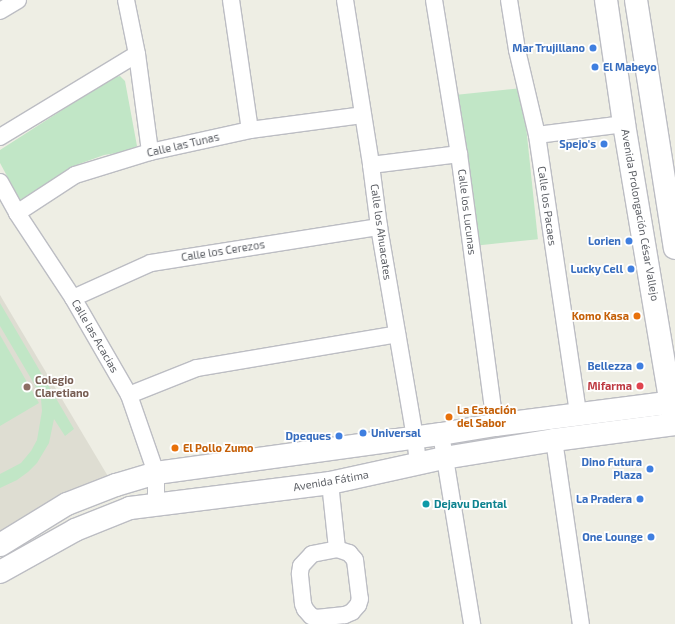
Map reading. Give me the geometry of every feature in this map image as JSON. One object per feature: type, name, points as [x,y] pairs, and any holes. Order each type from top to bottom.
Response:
[{"type":"main road","points":[[636,0],[675,248]]},
{"type":"main road","name":"Avenida Prolongación César Vallejo","points":[[607,1],[624,124],[666,321],[675,426]]},
{"type":"main road","points":[[0,545],[67,504],[116,485],[156,473],[415,438],[495,425],[673,402]]},
{"type":"main road","name":"Avenida Fátima","points":[[0,572],[74,530],[130,508],[330,483],[444,458],[554,440],[675,426]]},
{"type":"street","points":[[0,11],[18,0]]},
{"type":"street","points":[[126,0],[137,54],[150,152]]},
{"type":"street","points":[[231,0],[250,130]]},
{"type":"street","name":"Calle los Ahuacates","points":[[345,0],[371,165],[378,227],[415,438],[418,464]]},
{"type":"street","name":"Calle los Lucunas","points":[[434,0],[459,154],[495,425]]},
{"type":"street","name":"Calle los Pacaes","points":[[509,0],[517,50],[537,135],[578,414]]},
{"type":"street","points":[[0,137],[137,54]]},
{"type":"street","name":"Calle las Tunas","points":[[17,213],[75,176],[150,152],[250,130],[362,115]]},
{"type":"street","points":[[537,135],[624,124]]},
{"type":"street","points":[[371,165],[459,154]]},
{"type":"street","name":"Calle las Acacias","points":[[0,182],[17,213],[73,298],[129,395],[156,473],[156,504]]},
{"type":"street","name":"Calle los Cerezos","points":[[73,298],[151,263],[378,227]]},
{"type":"street","points":[[129,395],[196,368],[397,334]]},
{"type":"street","points":[[441,434],[472,624]]},
{"type":"street","points":[[554,440],[581,624]]},
{"type":"street","points":[[330,483],[337,549]]},
{"type":"street","points":[[337,549],[349,553],[355,560],[360,599],[358,605],[352,612],[345,615],[316,618],[311,616],[304,609],[300,573],[301,566],[312,554],[337,549]]},
{"type":"shaded area","name":"Colegio Claretiano","points":[[0,295],[109,478],[0,538]]},
{"type":"green space","points":[[120,76],[125,81],[137,146],[130,151],[104,155],[79,164],[20,200],[0,163],[0,150],[112,78]]},
{"type":"green space","points":[[522,88],[538,239],[468,246],[452,95]]},
{"type":"green space","points":[[0,303],[74,429],[65,436],[54,419],[49,443],[37,463],[17,480],[0,488],[0,474],[21,463],[31,451],[37,440],[42,411],[41,399],[36,387],[0,326]]},
{"type":"green space","points":[[0,335],[39,403],[0,426]]},
{"type":"place","name":"Mar Trujillano","points":[[593,48]]},
{"type":"place","name":"El Mabeyo","points":[[595,67]]},
{"type":"place","name":"Spejo's","points":[[604,144]]},
{"type":"place","name":"Lorien","points":[[629,241]]},
{"type":"place","name":"Lucky Cell","points":[[631,269]]},
{"type":"place","name":"Komo Kasa","points":[[637,316]]},
{"type":"place","name":"Bellezza","points":[[640,366]]},
{"type":"place","name":"Mifarma","points":[[640,386]]},
{"type":"place","name":"Colegio Claretiano","points":[[27,387]]},
{"type":"place","name":"La Estación del Sabor","points":[[449,417]]},
{"type":"place","name":"Universal","points":[[363,433]]},
{"type":"place","name":"Dpeques","points":[[339,436]]},
{"type":"place","name":"El Pollo Zumo","points":[[175,448]]},
{"type":"place","name":"Dino Futura Plaza","points":[[650,469]]},
{"type":"place","name":"La Pradera","points":[[640,499]]},
{"type":"place","name":"Dejavu Dental","points":[[426,504]]},
{"type":"place","name":"One Lounge","points":[[651,537]]}]
